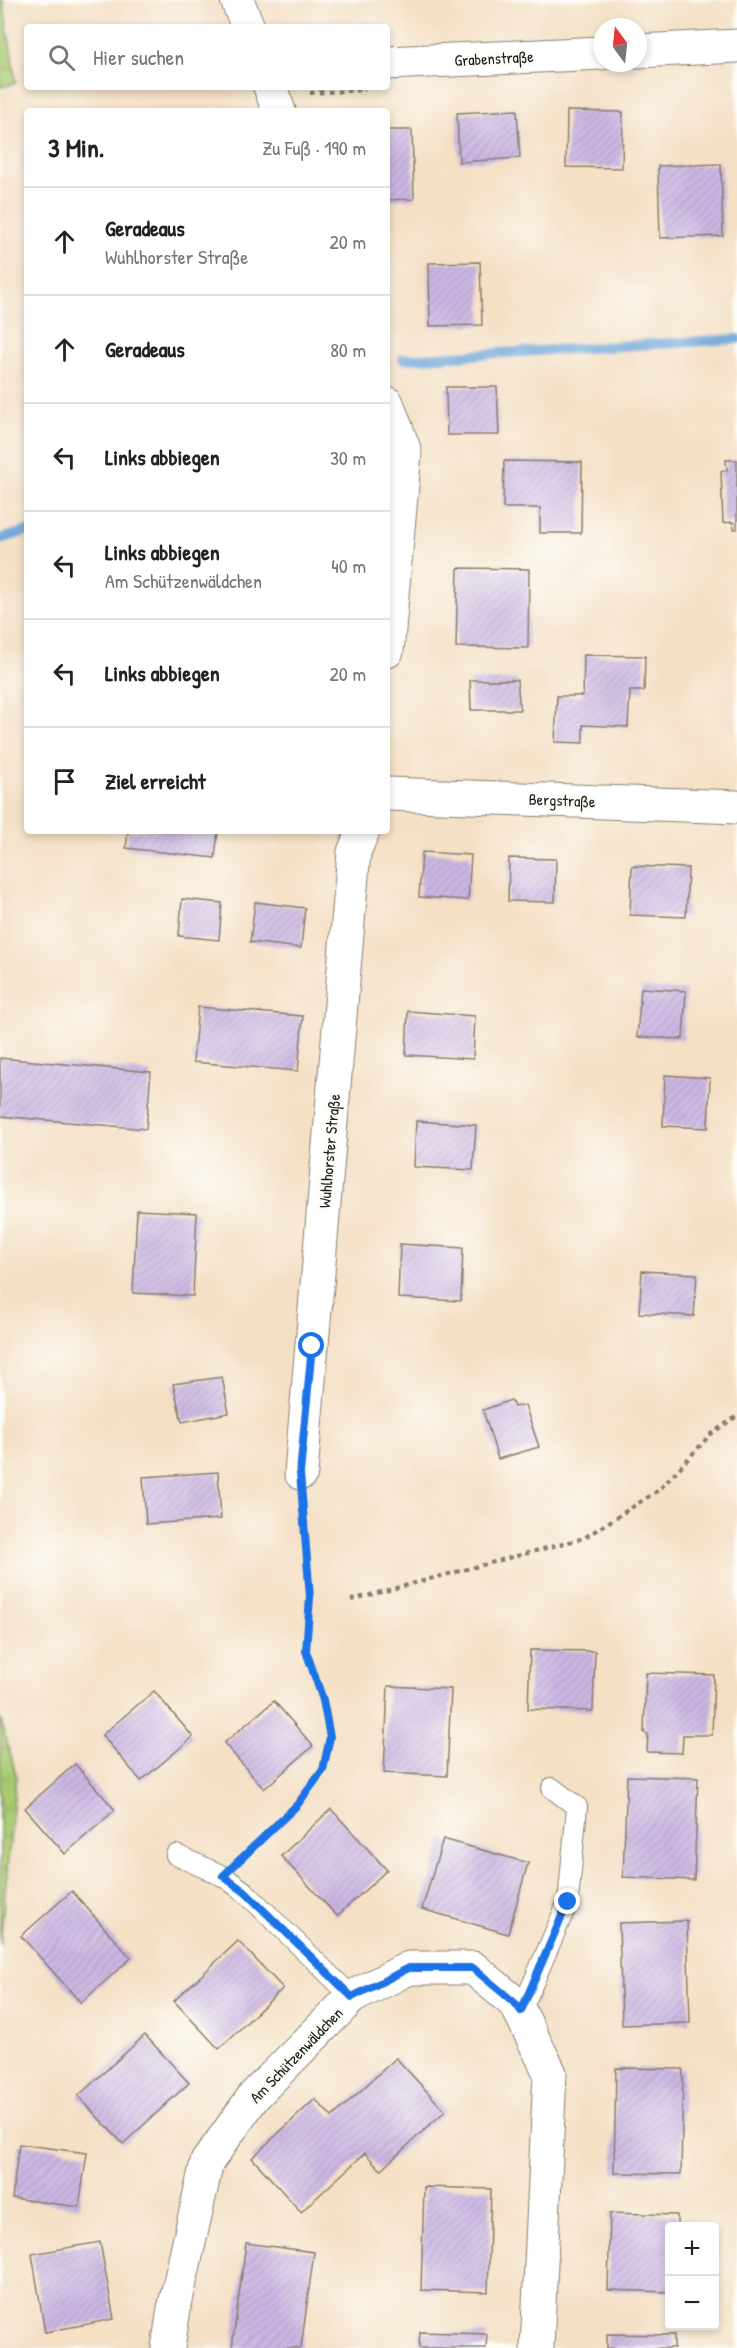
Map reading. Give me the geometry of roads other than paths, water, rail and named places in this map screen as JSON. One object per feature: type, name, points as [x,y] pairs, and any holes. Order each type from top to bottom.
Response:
[{"type":"street","points":[[237,0],[247,24]]},
{"type":"street","points":[[647,51],[737,46]]},
{"type":"street","name":"Grabenstraße","points":[[390,63],[593,53]]},
{"type":"street","points":[[271,90],[278,108]]},
{"type":"street","points":[[390,411],[405,452],[390,618]]},
{"type":"street","name":"Bergstraße","points":[[390,794],[737,807]]},
{"type":"street","name":"Wuhlhorster Straße","points":[[300,1473],[354,852],[362,834]]},
{"type":"street","name":"Am Schützenwäldchen","points":[[168,2348],[174,2309],[207,2162],[254,2096],[352,1997],[409,1968],[473,1968],[516,2004],[550,2073],[537,2348]]},
{"type":"lane","points":[[521,2011],[568,1902],[577,1808],[552,1788]]},
{"type":"lane","points":[[176,1854],[223,1876],[245,1892],[352,1997]]},
{"type":"waterway","points":[[403,359],[737,339]]},
{"type":"waterway","points":[[0,539],[24,532]]}]
